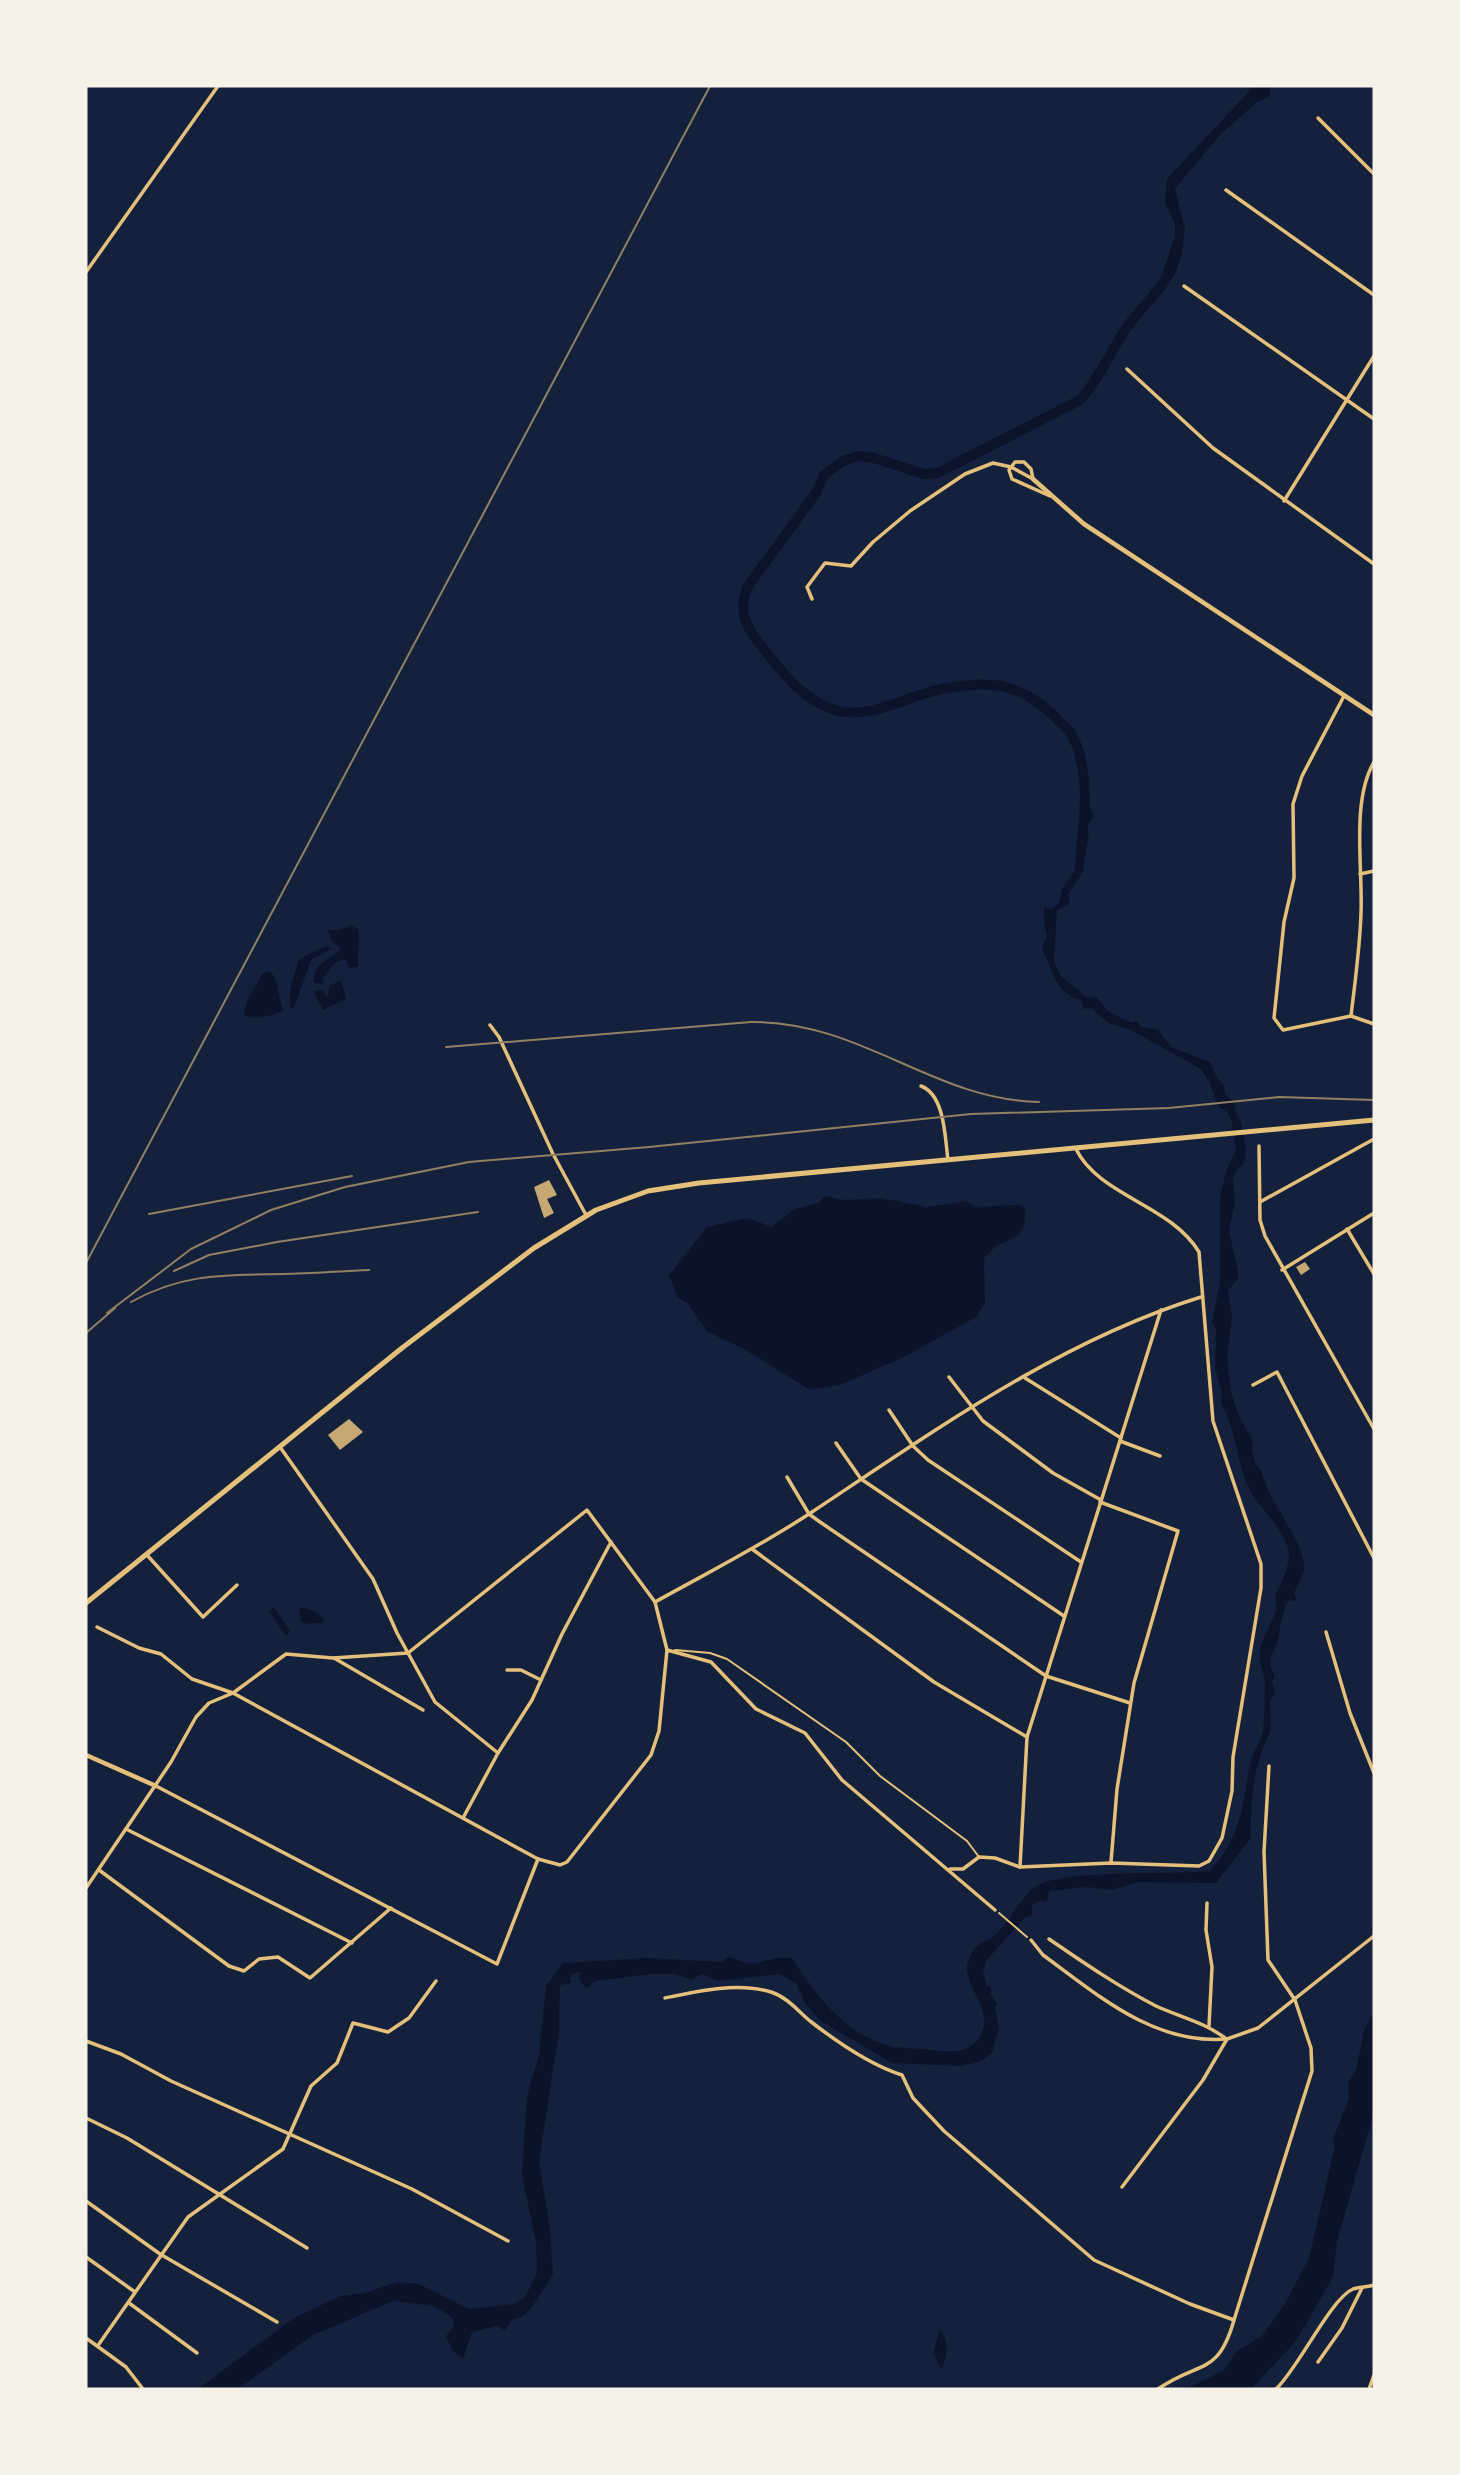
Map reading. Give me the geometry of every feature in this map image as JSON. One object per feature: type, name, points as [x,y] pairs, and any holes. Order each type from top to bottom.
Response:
[{"type":"main road","points":[[86,1603],[384,1362],[510,1265],[586,1215],[648,1191],[673,1186],[1374,1121]]},
{"type":"street","points":[[86,272],[218,86]]},
{"type":"street","points":[[1318,118],[1374,174]]},
{"type":"street","points":[[1226,190],[1374,295]]},
{"type":"street","points":[[1184,286],[1374,419]]},
{"type":"street","points":[[1284,501],[1374,356]]},
{"type":"street","points":[[1127,369],[1192,430],[1284,501],[1374,564]]},
{"type":"street","points":[[1033,479],[1031,469],[1024,462],[1014,462],[1011,467],[1012,480],[1052,497]]},
{"type":"street","points":[[812,599],[807,587],[825,563],[851,566],[873,542],[911,511],[965,474],[993,463],[1011,467],[1033,479],[1084,524],[1374,715]]},
{"type":"street","points":[[1344,695],[1302,776],[1293,804],[1296,853],[1274,1018],[1278,1028],[1312,1026],[1351,1016],[1374,1024]]},
{"type":"street","points":[[1351,1016],[1361,912],[1360,874],[1365,783],[1374,762]]},
{"type":"street","points":[[1360,874],[1374,871]]},
{"type":"street","points":[[490,1025],[499,1037],[549,1146],[586,1215]]},
{"type":"street","points":[[921,1086],[932,1092],[937,1102],[948,1160]]},
{"type":"street","points":[[1261,1202],[1374,1139]]},
{"type":"street","points":[[1259,1146],[1265,1236],[1374,1430]]},
{"type":"street","points":[[948,1868],[962,1869],[979,1857],[1020,1867],[1111,1863],[1199,1866],[1209,1861],[1222,1838],[1232,1791],[1233,1757],[1261,1588],[1259,1556],[1213,1421],[1199,1252],[1191,1239],[1167,1218],[1091,1169],[1076,1149]]},
{"type":"street","points":[[1282,1270],[1374,1213]]},
{"type":"street","points":[[1347,1229],[1374,1274]]},
{"type":"street","points":[[654,1602],[752,1549],[972,1410],[1089,1340],[1161,1309],[1201,1297]]},
{"type":"street","points":[[1020,1867],[1027,1737],[1161,1309]]},
{"type":"street","points":[[1253,1385],[1277,1372],[1374,1558]]},
{"type":"street","points":[[949,1377],[972,1410],[1053,1473],[1101,1501],[1178,1531],[1130,1703],[1116,1789],[1111,1863]]},
{"type":"street","points":[[1025,1378],[1121,1440],[1160,1456]]},
{"type":"street","points":[[889,1410],[914,1446],[928,1460],[1081,1562]]},
{"type":"street","points":[[836,1443],[861,1479],[1064,1616]]},
{"type":"street","points":[[280,1447],[373,1579],[435,1702],[498,1753]]},
{"type":"street","points":[[787,1477],[810,1514],[1046,1676],[1130,1703]]},
{"type":"street","points":[[86,1888],[156,1786],[196,1717],[209,1703],[233,1693],[286,1654],[334,1658],[408,1653],[587,1510],[654,1602],[667,1650],[659,1731],[651,1755],[567,1862],[561,1866],[538,1858],[233,1693],[192,1679],[161,1654],[139,1648],[97,1626]]},
{"type":"street","points":[[463,1818],[541,1680],[611,1542]]},
{"type":"street","points":[[752,1549],[934,1682],[1027,1737]]},
{"type":"street","points":[[146,1555],[202,1617],[237,1586]]},
{"type":"street","points":[[1326,1632],[1350,1713],[1374,1773]]},
{"type":"street","points":[[667,1650],[711,1662],[756,1709],[805,1733],[842,1780],[995,1910]]},
{"type":"street","points":[[334,1658],[423,1710]]},
{"type":"street","points":[[507,1670],[521,1670],[541,1680]]},
{"type":"street","points":[[86,1755],[156,1786],[497,1964],[538,1858]]},
{"type":"street","points":[[1158,2389],[1178,2375],[1209,2366],[1222,2354],[1312,2071],[1311,2048],[1295,2000],[1268,1960],[1265,1852],[1269,1766]]},
{"type":"street","points":[[126,1829],[353,1944]]},
{"type":"street","points":[[99,1869],[229,1966],[244,1971],[259,1959],[278,1957],[310,1978],[353,1944],[391,1908]]},
{"type":"street","points":[[86,1872],[93,1877]]},
{"type":"street","points":[[1207,1903],[1206,1930],[1213,1967],[1209,2026]]},
{"type":"street","points":[[1031,1940],[1043,1955],[1153,2029],[1201,2041],[1227,2039],[1258,2028],[1374,1936]]},
{"type":"street","points":[[1049,1939],[1108,1979],[1157,2006],[1209,2026],[1227,2039]]},
{"type":"street","points":[[99,2344],[188,2217],[217,2193],[284,2148],[312,2086],[337,2063],[353,2023],[388,2032],[410,2018],[436,1981]]},
{"type":"street","points":[[665,1998],[730,1989],[753,1989],[781,1996],[810,2021],[875,2064],[902,2076],[913,2098],[944,2132],[1094,2260],[1190,2304],[1234,2320]]},
{"type":"street","points":[[1122,2187],[1203,2080],[1227,2039]]},
{"type":"street","points":[[86,2041],[121,2054],[171,2081],[412,2189],[508,2241]]},
{"type":"street","points":[[86,2118],[127,2138],[307,2248]]},
{"type":"street","points":[[86,2202],[160,2254],[277,2322]]},
{"type":"street","points":[[86,2257],[135,2293]]},
{"type":"street","points":[[1276,2389],[1297,2366],[1332,2311],[1349,2291],[1374,2285]]},
{"type":"street","points":[[1318,2362],[1342,2328],[1362,2288]]},
{"type":"street","points":[[129,2303],[197,2353]]},
{"type":"street","points":[[86,2338],[99,2344],[104,2353],[126,2367],[143,2389]]},
{"type":"street","points":[[1370,2389],[1374,2375]]},
{"type":"lane","points":[[667,1650],[710,1653],[727,1659],[846,1742],[880,1776],[967,1840],[979,1857]]},
{"type":"path","points":[[995,1910],[1031,1940]]},
{"type":"water","points":[[1254,86],[1271,86],[1269,97],[1257,102],[1222,133],[1175,188],[1185,229],[1182,253],[1174,277],[1163,272],[1175,236],[1175,224],[1165,202],[1167,179]]},
{"type":"water","points":[[1089,805],[1094,816],[1086,827],[1089,833],[1083,871],[1068,895],[1070,903],[1057,911],[1054,960],[1060,975],[1086,997],[1097,998],[1108,1011],[1131,1023],[1137,1021],[1142,1027],[1158,1030],[1171,1047],[1210,1062],[1217,1078],[1224,1085],[1225,1094],[1236,1104],[1234,1109],[1241,1122],[1246,1148],[1244,1163],[1235,1172],[1233,1181],[1235,1202],[1229,1230],[1239,1277],[1228,1291],[1232,1317],[1227,1358],[1231,1392],[1237,1411],[1253,1442],[1256,1465],[1261,1470],[1299,1547],[1304,1569],[1294,1594],[1297,1600],[1288,1601],[1270,1661],[1275,1675],[1272,1681],[1275,1694],[1271,1702],[1270,1729],[1259,1759],[1254,1785],[1251,1838],[1216,1883],[1139,1882],[1111,1890],[1087,1887],[1049,1891],[1047,1902],[1038,1901],[1032,1905],[1032,1915],[1024,1918],[987,1960],[983,1971],[987,1986],[991,1987],[991,1995],[997,2004],[995,2009],[999,2028],[992,2053],[979,2062],[961,2066],[892,2063],[821,2021],[805,2003],[796,1983],[780,1974],[717,1981],[702,1974],[691,1980],[676,1974],[652,1974],[595,1981],[586,1988],[578,1978],[581,1972],[571,1974],[569,1979],[572,1983],[560,1985],[559,2032],[539,2161],[550,2229],[553,2275],[534,2304],[523,2316],[512,2320],[505,2330],[496,2326],[472,2332],[463,2359],[452,2350],[446,2336],[454,2326],[453,2318],[434,2306],[393,2301],[313,2335],[238,2389],[198,2389],[294,2318],[340,2296],[365,2293],[397,2282],[419,2284],[469,2309],[514,2304],[525,2297],[537,2273],[536,2243],[522,2175],[527,2096],[539,2055],[546,1986],[563,1963],[647,1958],[722,1962],[728,1957],[752,1963],[777,1958],[793,1959],[823,2001],[849,2026],[863,2035],[895,2047],[959,2051],[975,2042],[984,2027],[983,2011],[967,1971],[971,1955],[978,1945],[999,1931],[1035,1887],[1067,1877],[1209,1871],[1228,1848],[1242,1808],[1251,1761],[1263,1730],[1265,1683],[1260,1650],[1274,1616],[1275,1595],[1289,1557],[1281,1533],[1257,1501],[1245,1479],[1227,1415],[1221,1404],[1222,1392],[1215,1368],[1216,1330],[1212,1321],[1220,1282],[1220,1197],[1226,1172],[1236,1149],[1231,1119],[1227,1112],[1218,1106],[1210,1083],[1201,1069],[1129,1029],[1110,1024],[1091,1008],[1084,1009],[1081,1000],[1060,987],[1052,973],[1042,948],[1047,936],[1045,907],[1051,909],[1059,903],[1062,889],[1075,870],[1076,852],[1082,842],[1081,818]]},
{"type":"water","points":[[350,925],[359,930],[358,967],[349,968],[346,960],[341,960],[322,979],[323,984],[314,983],[318,967],[341,949],[331,940],[328,930],[340,930]]},
{"type":"water","points":[[327,946],[331,949],[311,960],[294,1008],[290,1008],[290,991],[298,961]]},
{"type":"water","points":[[270,971],[276,980],[284,1010],[264,1017],[244,1015],[247,1001],[262,974]]},
{"type":"water","points":[[341,980],[346,999],[323,1010],[313,991],[322,990],[328,998],[329,986]]},
{"type":"water","points":[[824,1196],[845,1200],[881,1198],[927,1207],[967,1201],[974,1207],[1017,1205],[1026,1208],[1024,1225],[1019,1235],[996,1246],[984,1258],[985,1303],[976,1317],[906,1356],[840,1385],[810,1390],[744,1349],[708,1332],[687,1303],[677,1297],[669,1275],[707,1227],[747,1218],[772,1227],[794,1209],[818,1203]]},
{"type":"water","points":[[274,1607],[290,1631],[286,1636],[269,1611]]},
{"type":"water","points":[[299,1608],[314,1612],[321,1616],[324,1622],[308,1624],[301,1621]]},
{"type":"water","points":[[1374,2012],[1374,2112],[1337,2242],[1333,2277],[1296,2341],[1251,2389],[1186,2389],[1223,2371],[1237,2351],[1262,2336],[1286,2302],[1309,2258],[1335,2146],[1333,2139],[1349,2099],[1348,2083],[1356,2071],[1364,2031]]},
{"type":"water","points":[[940,2330],[946,2349],[941,2369],[933,2353]]},
{"type":"building","points":[[549,1180],[557,1195],[547,1199],[554,1213],[544,1218],[534,1187]]},
{"type":"building","points":[[1305,1262],[1310,1269],[1301,1275],[1296,1267]]},
{"type":"building","points":[[349,1419],[363,1432],[340,1450],[328,1435]]},
{"type":"waterway","points":[[1081,850],[1085,792],[1082,762],[1072,735],[1041,705],[1016,690],[1002,686],[974,685],[942,689],[865,712],[852,713],[828,708],[807,696],[781,670],[749,629],[743,605],[748,586],[816,493],[824,475],[843,461],[859,456],[924,474],[938,473],[1080,400],[1127,327],[1165,280],[1174,262]]},
{"type":"railway","points":[[86,1263],[710,86]]},
{"type":"railway","points":[[446,1047],[751,1022],[791,1025],[863,1046],[965,1089],[1001,1098],[1039,1102]]},
{"type":"railway","points":[[107,1313],[191,1249],[271,1210],[345,1187],[469,1162],[649,1147],[971,1114],[1169,1108],[1279,1097],[1374,1100]]},
{"type":"railway","points":[[149,1214],[352,1176]]},
{"type":"railway","points":[[174,1271],[209,1255],[277,1242],[478,1212]]},
{"type":"railway","points":[[131,1302],[169,1286],[205,1278],[369,1270]]},
{"type":"railway","points":[[86,1333],[115,1308]]}]
